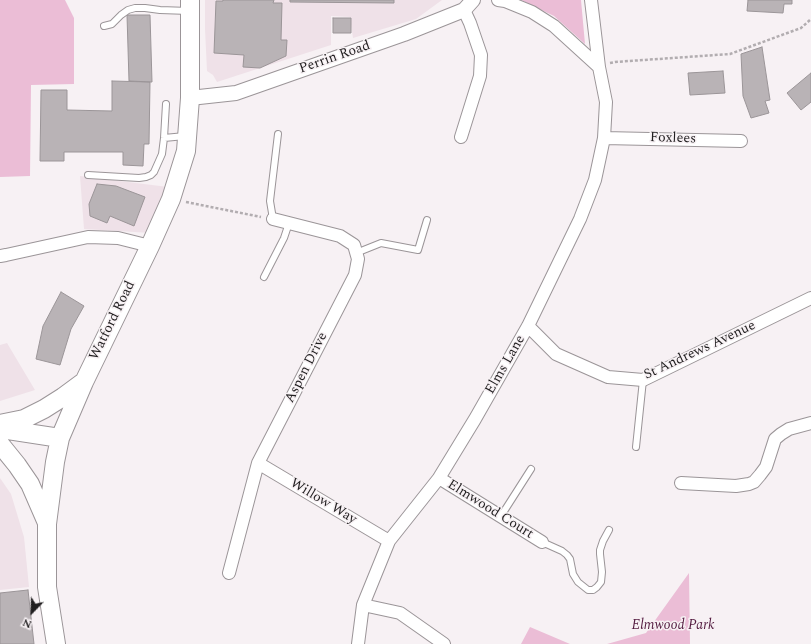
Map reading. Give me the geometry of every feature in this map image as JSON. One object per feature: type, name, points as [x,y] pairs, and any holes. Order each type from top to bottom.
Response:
[{"type":"main road","name":"Watford Road","points":[[56,644],[47,587],[47,524],[55,462],[60,438],[84,382],[150,246],[171,199],[186,151],[190,98],[190,5]]},
{"type":"main road","points":[[0,424],[24,419],[44,409],[84,382]]},
{"type":"main road","points":[[0,429],[60,438]]},
{"type":"main road","points":[[0,444],[30,484],[47,524]]},
{"type":"street","points":[[498,0],[505,1],[532,12],[554,26],[599,67]]},
{"type":"street","name":"Elms Lane","points":[[358,644],[363,605],[389,541],[439,478],[475,419],[528,326],[580,219],[595,180],[604,138],[606,102],[599,67],[591,0]]},
{"type":"street","points":[[461,137],[480,76],[480,55],[470,23],[468,5]]},
{"type":"street","name":"Perrin Road","points":[[190,98],[236,93],[404,34],[468,5]]},
{"type":"street","name":"Foxlees","points":[[604,138],[742,141]]},
{"type":"street","points":[[273,220],[340,236],[354,245],[356,253]]},
{"type":"street","points":[[0,256],[88,237],[118,238],[150,246]]},
{"type":"street","name":"Aspen Drive","points":[[229,574],[258,463],[355,275],[358,259],[356,253]]},
{"type":"street","name":"St Andrews Avenue","points":[[528,326],[556,354],[608,377],[643,380],[811,298]]},
{"type":"street","points":[[681,483],[736,486],[754,482],[766,467],[775,439],[789,429],[811,423]]},
{"type":"street","name":"Willow Way","points":[[258,463],[389,541]]},
{"type":"street","name":"Elmwood Court","points":[[439,478],[542,542]]},
{"type":"street","points":[[363,605],[400,613],[444,644]]},
{"type":"lane","points":[[104,26],[112,24],[128,10],[135,8],[160,10],[190,5]]},
{"type":"lane","points":[[88,175],[139,178],[151,175],[162,154],[166,104]]},
{"type":"lane","points":[[273,220],[270,201],[278,134]]},
{"type":"lane","points":[[164,138],[187,136]]},
{"type":"lane","points":[[356,253],[381,243],[418,250],[427,220]]},
{"type":"lane","points":[[264,277],[284,238],[289,223]]},
{"type":"lane","points":[[636,447],[643,380]]},
{"type":"lane","points":[[501,516],[531,469]]},
{"type":"lane","points":[[542,542],[562,551],[567,555],[570,559],[572,570],[578,582],[588,590],[593,590],[601,582],[602,572],[600,550],[609,530]]},
{"type":"path","points":[[599,67],[614,62],[730,54],[801,28],[811,19]]},
{"type":"path","points":[[171,199],[273,220]]},
{"type":"shaded area","points":[[205,0],[442,0],[416,19],[353,38],[350,17],[331,16],[331,45],[217,82],[213,75],[207,71]]},
{"type":"shaded area","points":[[80,176],[168,187],[151,233],[84,229]]},
{"type":"shaded area","points":[[7,343],[35,390],[0,401],[0,345]]},
{"type":"shaded area","points":[[0,478],[11,494],[24,537],[29,587],[0,590]]},
{"type":"green space","points":[[0,0],[65,0],[74,18],[74,84],[31,85],[30,176],[0,177]]},
{"type":"green space","points":[[521,0],[581,0],[585,44],[554,16]]},
{"type":"green space","name":"Elmwood Park","points":[[689,573],[690,644],[607,644],[646,633]]},
{"type":"green space","points":[[530,627],[570,644],[521,644]]},
{"type":"building","points":[[274,0],[273,3],[282,3],[281,40],[287,40],[286,56],[260,68],[243,67],[244,55],[214,53],[216,1]]},
{"type":"building","points":[[290,0],[394,0],[394,3],[290,2]]},
{"type":"building","points":[[748,0],[792,0],[792,4],[784,4],[783,13],[747,11]]},
{"type":"building","points":[[127,15],[150,15],[152,82],[129,81]]},
{"type":"building","points":[[333,18],[351,18],[351,33],[333,33]]},
{"type":"building","points":[[762,47],[770,100],[765,101],[769,113],[751,118],[743,96],[741,54]]},
{"type":"building","points":[[723,71],[725,93],[690,95],[688,73]]},
{"type":"building","points":[[811,73],[811,102],[801,110],[787,93]]},
{"type":"building","points":[[112,81],[150,82],[149,144],[144,144],[143,166],[123,165],[123,152],[64,152],[64,161],[40,161],[41,90],[67,90],[67,110],[112,111]]},
{"type":"building","points":[[97,184],[116,186],[145,197],[134,226],[110,216],[107,223],[90,216],[89,204]]},
{"type":"building","points":[[61,292],[84,306],[71,329],[60,365],[36,359],[43,326]]},
{"type":"building","points":[[28,590],[34,644],[0,644],[0,593]]}]
